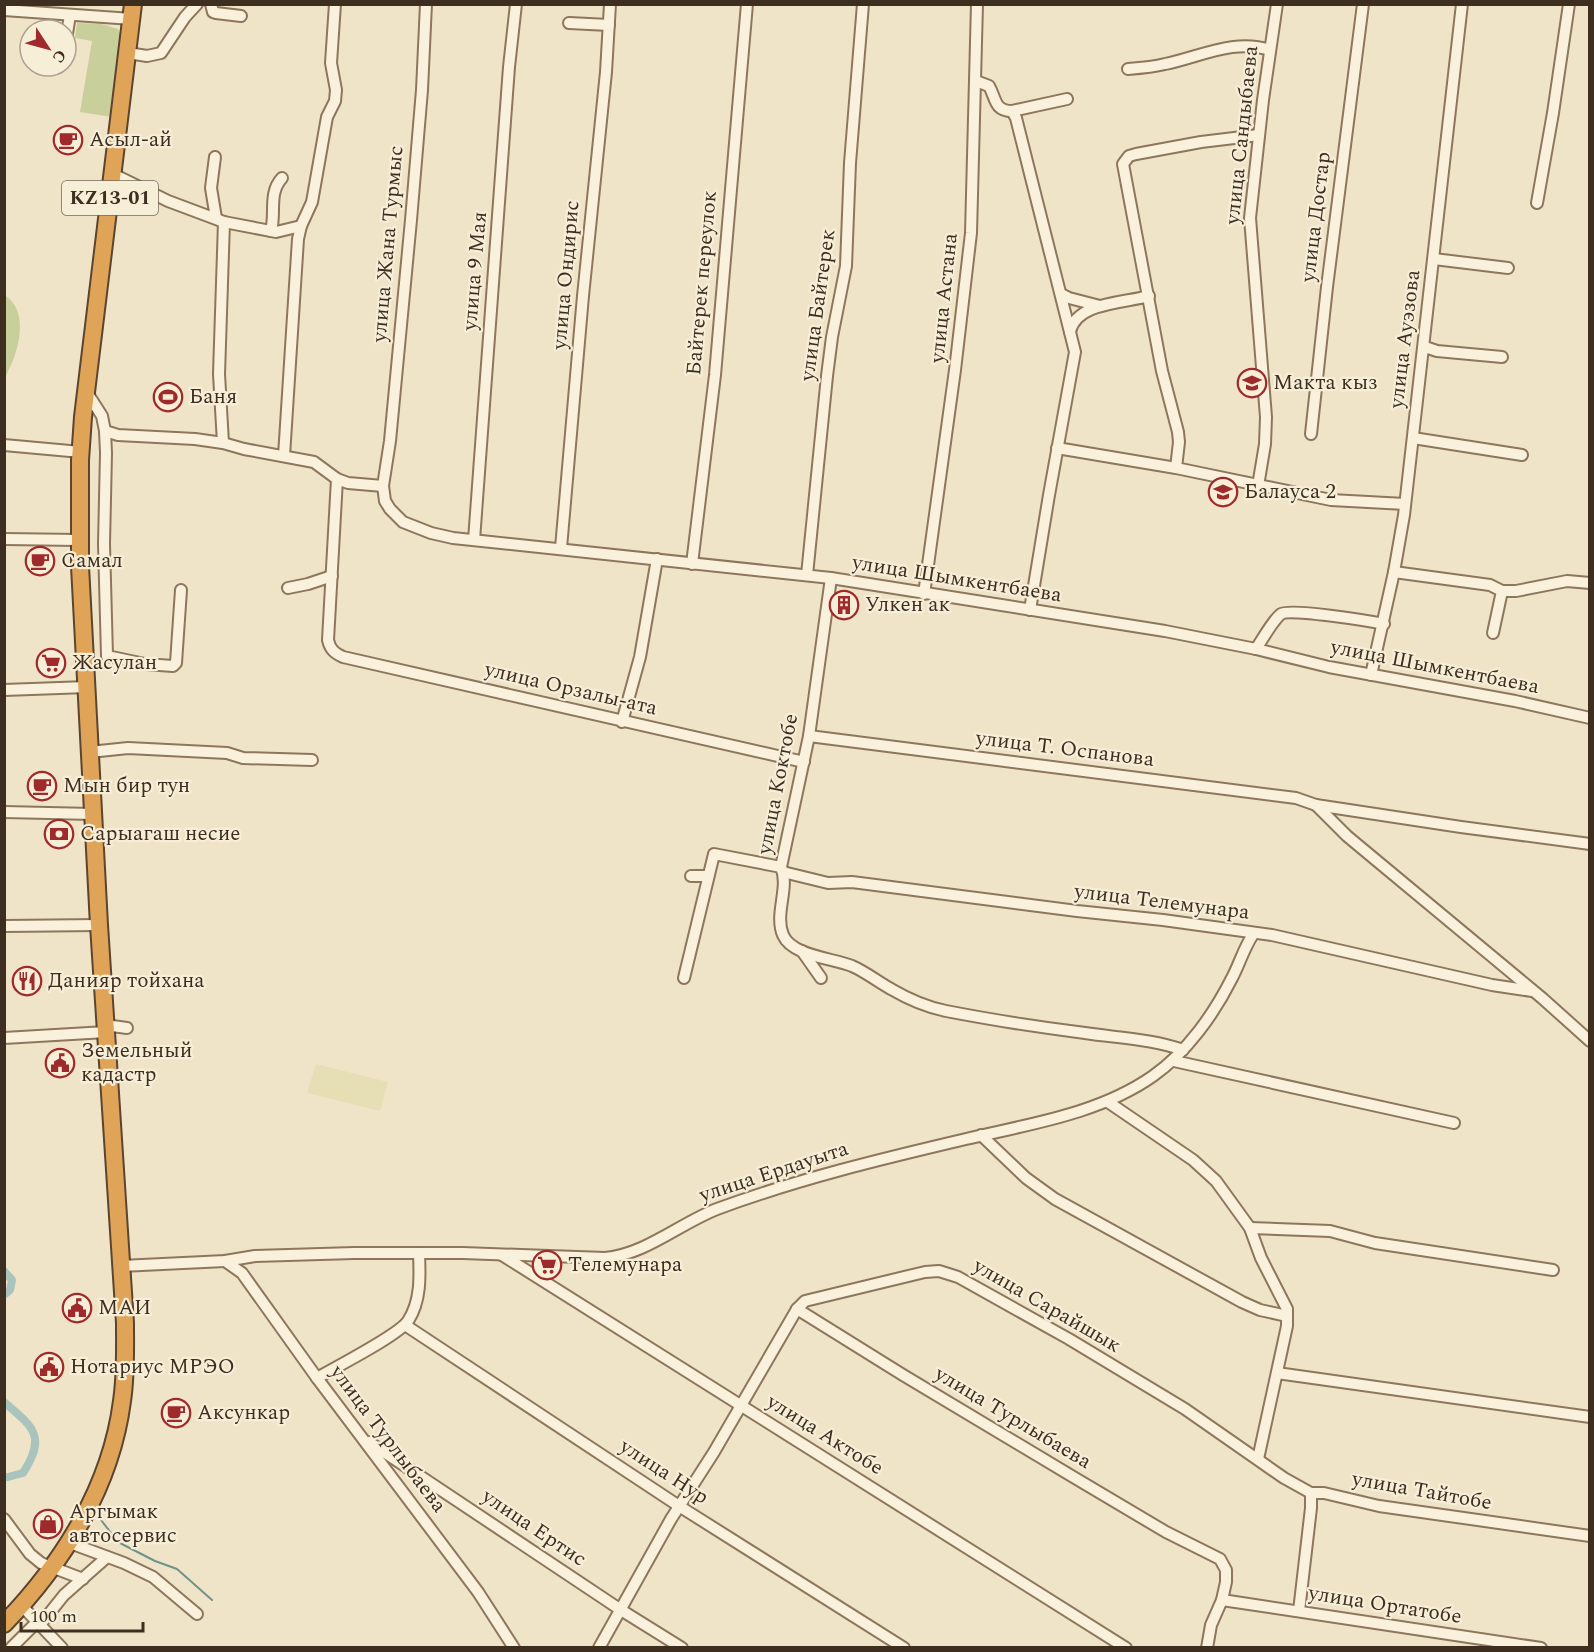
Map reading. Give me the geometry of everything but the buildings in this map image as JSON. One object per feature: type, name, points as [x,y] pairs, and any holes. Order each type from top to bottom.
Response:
[{"type":"highway","name":"KZ13-01","points":[[4,1624],[22,1606],[52,1568],[70,1543],[87,1512],[116,1432],[122,1402],[125,1353],[121,1266],[99,925],[80,540],[81,452],[86,391],[132,12]]},
{"type":"street","points":[[128,53],[147,56],[161,52],[197,4]]},
{"type":"street","points":[[211,4],[213,12],[241,16]]},
{"type":"street","points":[[284,456],[297,255],[301,226],[313,197],[327,117],[335,101],[336,90],[331,63],[335,4]]},
{"type":"street","name":"улица Жана Турмыс","points":[[383,486],[390,441],[411,220],[422,90],[426,4]]},
{"type":"street","name":"улица 9 Мая","points":[[474,540],[509,67],[516,4]]},
{"type":"street","name":"улица Ондирис","points":[[561,548],[610,4]]},
{"type":"street","name":"Байтерек переулок","points":[[692,564],[713,386],[747,4]]},
{"type":"street","name":"улица Байтерек","points":[[807,574],[827,376],[846,266],[850,163],[863,4]]},
{"type":"street","name":"улица Астана","points":[[924,594],[955,370],[971,233],[976,4]]},
{"type":"street","name":"улица Сандыбаева","points":[[1258,486],[1265,444],[1266,417],[1250,218],[1277,4]]},
{"type":"street","name":"улица Достар","points":[[1311,434],[1327,286],[1363,4]]},
{"type":"street","name":"улица Ауэзова","points":[[1371,675],[1395,572],[1405,504],[1425,347],[1462,4]]},
{"type":"street","points":[[1537,203],[1569,4]]},
{"type":"street","points":[[4,10],[70,15],[132,12]]},
{"type":"street","points":[[569,23],[609,25]]},
{"type":"street","points":[[1128,69],[1165,64],[1226,46],[1262,47],[1270,50]]},
{"type":"street","points":[[976,81],[989,86],[1000,109],[1012,111],[1067,99]]},
{"type":"street","points":[[1012,111],[1016,118],[1075,356],[1030,610]]},
{"type":"street","points":[[1176,468],[1178,432],[1162,371],[1123,164],[1128,156],[1136,153],[1259,135]]},
{"type":"street","points":[[215,157],[211,188],[220,220],[219,374],[223,443]]},
{"type":"street","points":[[113,174],[168,201],[220,220],[274,232],[291,243],[297,255]]},
{"type":"street","points":[[274,232],[274,188],[282,178]]},
{"type":"street","points":[[274,232],[301,226]]},
{"type":"street","points":[[1434,259],[1508,268]]},
{"type":"street","points":[[1061,294],[1101,306]]},
{"type":"street","points":[[1070,332],[1076,318],[1101,306],[1149,296]]},
{"type":"street","points":[[1425,347],[1437,351],[1502,357]]},
{"type":"street","points":[[86,391],[102,416],[105,431],[104,544],[107,656],[146,664],[173,666],[176,663],[182,590]]},
{"type":"street","points":[[105,431],[118,435],[195,439],[223,443],[314,462],[336,479],[348,483],[383,486]]},
{"type":"street","points":[[1413,438],[1522,454]]},
{"type":"street","points":[[4,445],[81,452]]},
{"type":"street","points":[[1057,448],[1176,468],[1330,500],[1405,504]]},
{"type":"street","points":[[288,588],[332,576],[336,479]]},
{"type":"street","name":"улица Шымкентбаева","points":[[383,486],[385,501],[395,516],[403,522],[430,533],[692,564],[807,574],[1165,632],[1590,718]]},
{"type":"street","points":[[4,539],[80,540]]},
{"type":"street","points":[[622,722],[640,657],[657,560]]},
{"type":"street","points":[[1395,572],[1490,585],[1502,591],[1516,591],[1567,581],[1590,583]]},
{"type":"street","name":"улица Орзалы-ата","points":[[332,576],[328,640],[332,649],[343,657],[804,762]]},
{"type":"street","name":"улица Коктобе","points":[[820,978],[802,951],[788,942],[783,934],[782,870],[804,762],[831,578]]},
{"type":"street","points":[[1493,633],[1502,591]]},
{"type":"street","points":[[1256,649],[1278,617],[1286,612],[1384,624]]},
{"type":"street","points":[[4,690],[87,687]]},
{"type":"street","name":"улица Т. Оспанова","points":[[808,736],[1296,798],[1316,805],[1590,844]]},
{"type":"street","points":[[90,752],[128,748],[226,753],[243,758],[312,760]]},
{"type":"street","name":"улица Т. Оспанова","points":[[1316,805],[1347,836],[1590,1041]]},
{"type":"street","points":[[4,812],[93,814]]},
{"type":"street","name":"улица Телемунара","points":[[708,876],[714,854],[828,883],[852,882],[1272,935],[1492,985],[1532,991]]},
{"type":"street","points":[[684,978],[708,876],[691,876]]},
{"type":"street","points":[[4,926],[99,925]]},
{"type":"street","name":"улица Ердауыта","points":[[121,1266],[275,1256],[418,1253],[605,1258],[628,1254],[715,1210],[775,1189],[866,1162],[1035,1123],[1108,1102],[1131,1091],[1174,1060],[1183,1050],[1223,994],[1254,933]]},
{"type":"street","points":[[802,951],[852,966],[909,999],[945,1010],[1056,1029],[1155,1042],[1183,1050]]},
{"type":"street","points":[[4,1038],[127,1028]]},
{"type":"street","points":[[1174,1060],[1454,1123]]},
{"type":"street","points":[[1108,1102],[1193,1160],[1216,1181],[1251,1228],[1258,1251],[1287,1309],[1277,1373],[1258,1459]]},
{"type":"street","points":[[981,1135],[1026,1178],[1056,1199],[1242,1302],[1260,1310],[1287,1316]]},
{"type":"street","points":[[1251,1228],[1330,1231],[1374,1243],[1553,1270]]},
{"type":"street","points":[[317,1378],[405,1325],[417,1300],[420,1284],[418,1253]]},
{"type":"street","name":"улица Актобе","points":[[502,1255],[1126,1647]]},
{"type":"street","name":"улица Турлыбаева","points":[[225,1261],[242,1273],[317,1378],[478,1592],[514,1647]]},
{"type":"street","name":"улица Сарайшык","points":[[797,1309],[805,1301],[850,1290],[933,1270],[946,1273],[958,1277],[1069,1339],[1185,1409],[1258,1459]]},
{"type":"street","points":[[599,1647],[797,1309]]},
{"type":"street","name":"улица Турлыбаева","points":[[797,1309],[1000,1434],[1166,1532],[1220,1559],[1226,1570],[1222,1600]]},
{"type":"street","name":"улица Нур","points":[[405,1325],[680,1506],[904,1647]]},
{"type":"street","points":[[1277,1373],[1590,1418]]},
{"type":"street","name":"улица Ертис","points":[[365,1439],[621,1610],[682,1647]]},
{"type":"street","name":"улица Тайтобе","points":[[1258,1459],[1311,1493],[1324,1493],[1378,1506],[1590,1536]]},
{"type":"street","points":[[1299,1611],[1311,1493]]},
{"type":"street","points":[[4,1519],[30,1554],[41,1563],[82,1579]]},
{"type":"street","points":[[70,1543],[124,1563],[153,1577],[197,1614]]},
{"type":"street","points":[[11,1647],[39,1624],[64,1595],[107,1557]]},
{"type":"street","points":[[1207,1647],[1211,1625],[1222,1600]]},
{"type":"street","name":"улица Ортатобе","points":[[1222,1600],[1541,1647]]},
{"type":"street","points":[[22,1606],[62,1647]]},
{"type":"shaded area","points":[[316,1064],[388,1082],[380,1111],[307,1093]]},
{"type":"green space","points":[[78,23],[102,24],[118,29],[122,37],[112,117],[80,112],[92,41],[78,39]]},
{"type":"green space","points":[[5,295],[18,312],[20,334],[18,346],[5,377]]},
{"type":"waterway","points":[[4,1271],[12,1280],[10,1290],[4,1295]]},
{"type":"waterway","points":[[4,1402],[23,1418],[33,1433],[35,1441],[34,1450],[23,1473],[4,1478]]},
{"type":"waterway","points":[[101,1520],[118,1542],[155,1561],[177,1569],[212,1600]]},
{"type":"place","name":"Асыл-ай","points":[[68,140]]},
{"type":"place","name":"Макта кыз","points":[[1252,383]]},
{"type":"place","name":"Баня","points":[[168,397]]},
{"type":"place","name":"Балауса 2","points":[[1223,492]]},
{"type":"place","name":"Самал","points":[[40,561]]},
{"type":"place","name":"Улкен ак","points":[[844,605]]},
{"type":"place","name":"Жасулан","points":[[51,663]]},
{"type":"place","name":"Мын бир тун","points":[[42,786]]},
{"type":"place","name":"Сарыагаш несие","points":[[59,834]]},
{"type":"place","name":"Данияр тойхана","points":[[27,981]]},
{"type":"place","name":"Земельный кадастр","points":[[60,1063]]},
{"type":"place","name":"Телемунара","points":[[547,1265]]},
{"type":"place","name":"МАИ","points":[[77,1308]]},
{"type":"place","name":"Нотариус МРЭО","points":[[49,1367]]},
{"type":"place","name":"Аксункар","points":[[176,1413]]},
{"type":"place","name":"Аргымак автосервис","points":[[48,1524]]}]
